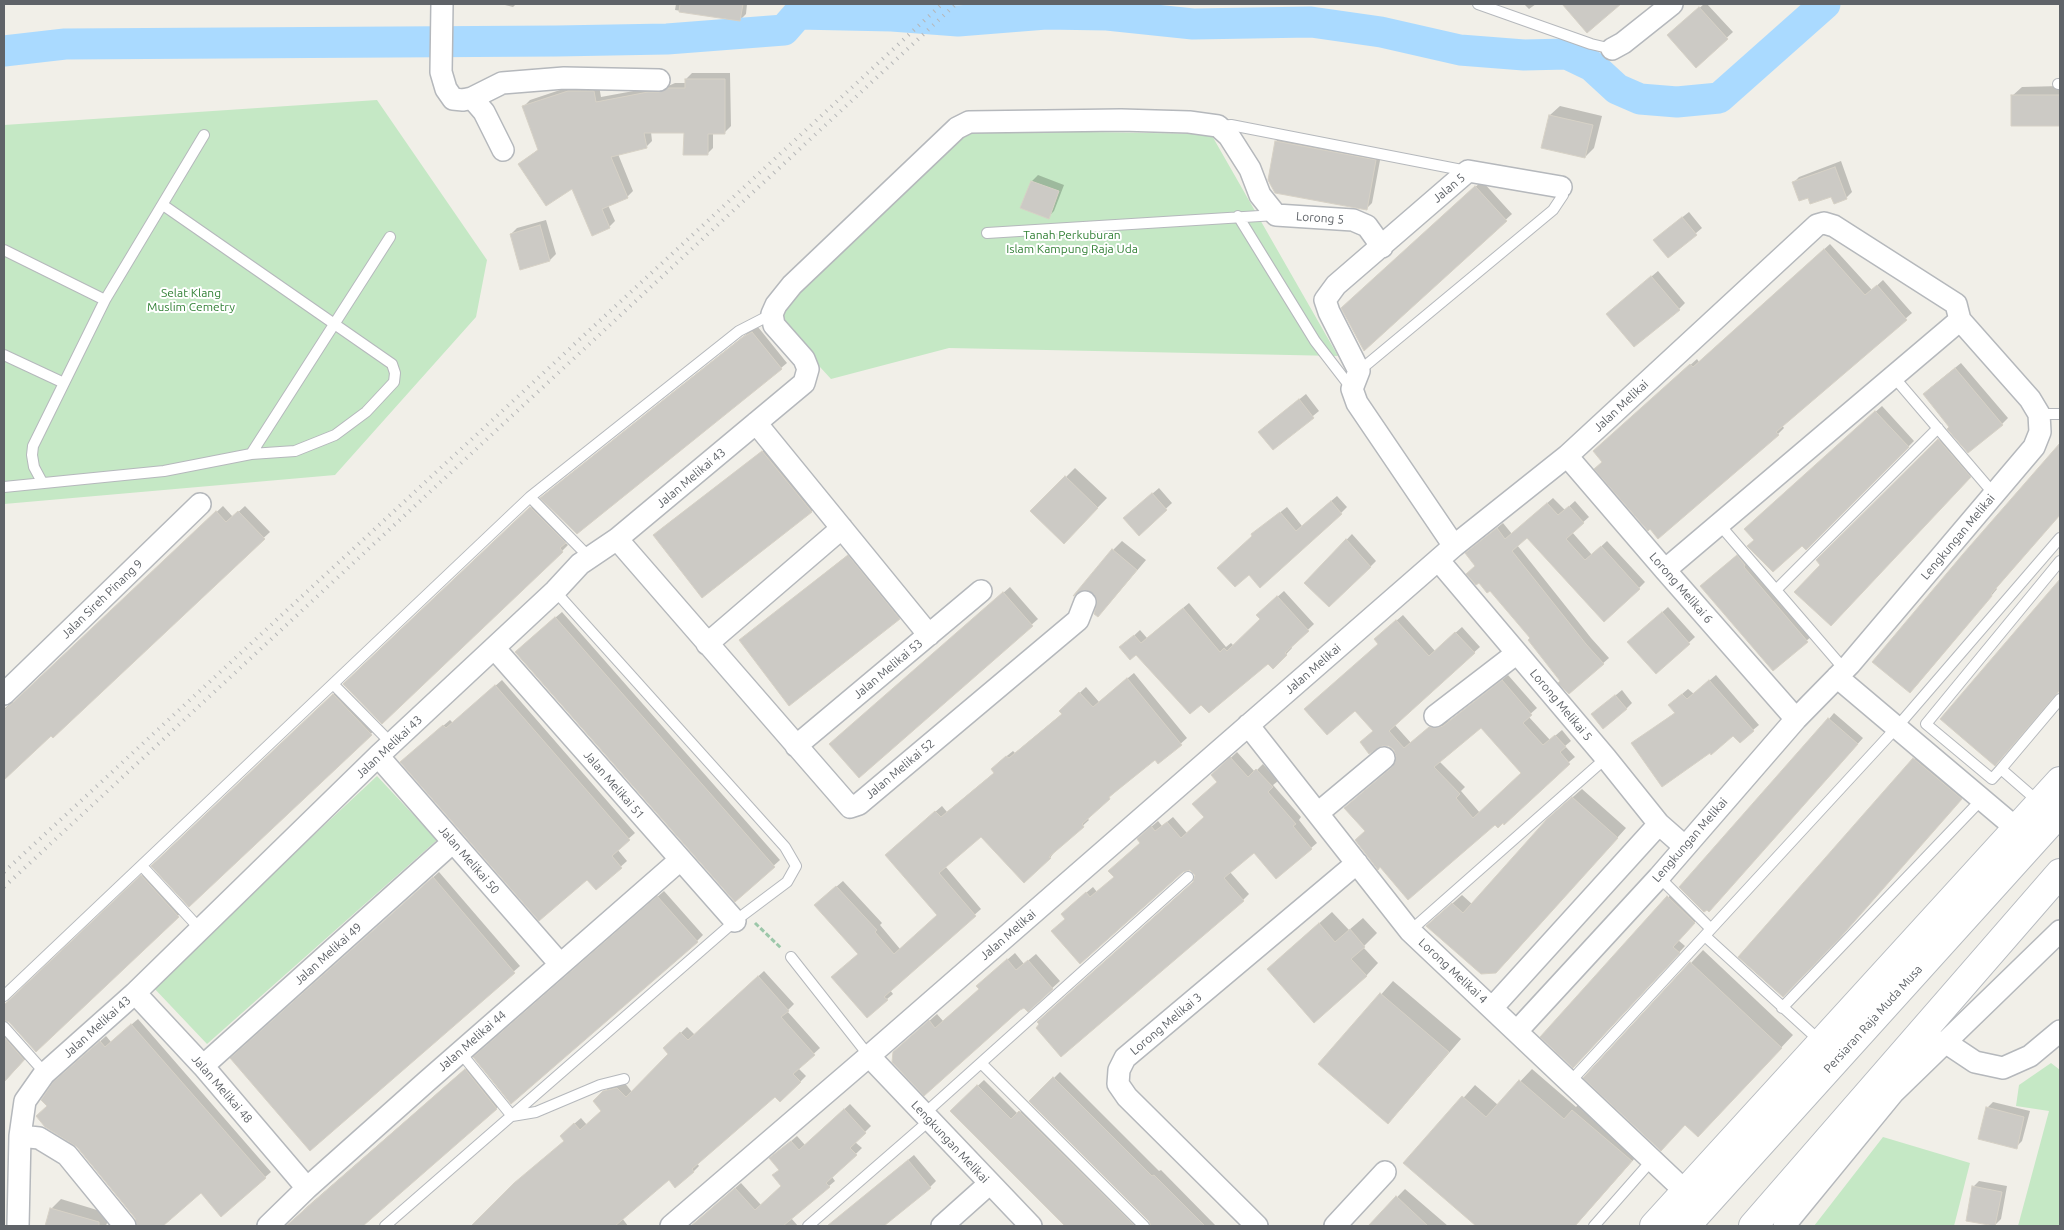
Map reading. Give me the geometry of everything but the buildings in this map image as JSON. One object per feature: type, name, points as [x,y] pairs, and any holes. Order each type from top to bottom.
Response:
[{"type":"main road","points":[[1654,1226],[2017,829],[2050,808],[2060,781]]},
{"type":"main road","name":"Persiaran Raja Muda Musa","points":[[1686,1226],[2050,808]]},
{"type":"main road","points":[[1753,1226],[2060,873]]},
{"type":"street","points":[[442,4],[440,72],[446,89],[454,98],[463,100],[472,98],[502,83],[564,78],[659,80]]},
{"type":"street","points":[[1612,49],[1623,43],[1672,4]]},
{"type":"street","points":[[472,98],[484,112],[502,150]]},
{"type":"street","points":[[772,314],[776,305],[792,285],[947,136],[969,122],[1121,120],[1189,122],[1218,126],[1228,136],[1245,160],[1260,195],[1276,214]]},
{"type":"street","name":"Jalan 5","points":[[1355,380],[1325,300],[1336,285],[1468,171],[1561,187]]},
{"type":"street","name":"Lorong 5","points":[[1276,214],[1353,220],[1368,226],[1382,247]]},
{"type":"street","name":"Jalan Melikai","points":[[670,1226],[869,1056],[1454,546],[1567,456],[1817,225],[1824,223],[1834,226],[1956,304],[1960,320]]},
{"type":"street","name":"Jalan Melikai 43","points":[[18,1226],[20,1136],[25,1101],[45,1073],[134,993],[385,750],[495,649],[589,557],[617,539],[804,383],[808,369],[804,358],[774,325],[772,314]]},
{"type":"street","points":[[1665,570],[1960,320],[2030,399],[2038,414]]},
{"type":"street","points":[[1355,380],[1358,403],[1454,546]]},
{"type":"street","name":"Lengkungan Melikai","points":[[1517,1031],[1658,876],[1796,719],[1841,673],[2034,447],[2040,432],[2038,414]]},
{"type":"street","points":[[756,423],[929,635]]},
{"type":"street","name":"Lorong Melikai 6","points":[[1567,456],[1796,719]]},
{"type":"street","name":"Jalan Sireh Pinang 9","points":[[6,687],[200,504]]},
{"type":"street","points":[[707,644],[842,528]]},
{"type":"street","name":"Jalan Melikai 52","points":[[617,539],[850,807],[859,804],[1078,620],[1085,602]]},
{"type":"street","name":"Lorong Melikai 5","points":[[1439,561],[1606,758],[1658,824],[1684,846]]},
{"type":"street","name":"Jalan Melikai 53","points":[[796,746],[981,591]]},
{"type":"street","name":"Jalan Melikai 51","points":[[495,649],[680,860],[740,918]]},
{"type":"street","points":[[1435,716],[1517,653]]},
{"type":"street","points":[[1841,673],[1897,727],[2017,829]]},
{"type":"street","name":"Lorong Melikai 4","points":[[1248,725],[1410,930],[1686,1192]]},
{"type":"street","name":"Jalan Melikai 50","points":[[385,750],[454,842],[560,964]]},
{"type":"street","points":[[1318,813],[1384,758]]},
{"type":"street","points":[[1492,1008],[1658,824]]},
{"type":"street","name":"Jalan Melikai 49","points":[[203,1066],[454,842]]},
{"type":"street","name":"Jalan Melikai 44","points":[[268,1226],[307,1188],[460,1052],[680,860]]},
{"type":"street","name":"Lorong Melikai 3","points":[[1256,1226],[1127,1097],[1118,1084],[1119,1070],[1125,1058],[1357,863]]},
{"type":"street","points":[[1784,1226],[1893,1093],[2060,931]]},
{"type":"street","name":"Jalan Melikai 48","points":[[134,993],[203,1066],[307,1188]]},
{"type":"street","points":[[1913,1042],[1946,1042],[1975,1062],[2003,1068],[2030,1056],[2060,1031]]},
{"type":"street","name":"Lengkungan Melikai","points":[[869,1056],[1031,1226]]},
{"type":"street","points":[[20,1136],[39,1138],[67,1155],[125,1226]]},
{"type":"street","points":[[1335,1226],[1385,1172]]},
{"type":"street","points":[[942,1226],[990,1184]]},
{"type":"lane","points":[[1478,4],[1591,44],[1612,49]]},
{"type":"lane","points":[[1218,126],[1231,125],[1468,171]]},
{"type":"lane","points":[[42,482],[34,467],[33,446],[104,300],[204,135]]},
{"type":"lane","points":[[1238,216],[1315,341],[1355,380],[1553,210],[1563,195],[1561,187]]},
{"type":"lane","points":[[4,488],[42,482],[164,471],[251,454],[296,451],[335,435],[366,412],[394,382],[395,373],[392,364],[163,205]]},
{"type":"lane","points":[[987,233],[1276,214]]},
{"type":"lane","points":[[251,454],[390,237]]},
{"type":"lane","points":[[4,250],[104,300]]},
{"type":"lane","points":[[4,996],[530,497],[739,331],[772,314]]},
{"type":"lane","points":[[4,355],[64,383]]},
{"type":"lane","points":[[1894,376],[1994,494]]},
{"type":"lane","points":[[2038,414],[2060,414]]},
{"type":"lane","points":[[1776,590],[1938,428]]},
{"type":"lane","points":[[530,497],[589,557]]},
{"type":"lane","points":[[1719,524],[1776,590],[1841,673]]},
{"type":"lane","points":[[1570,1082],[1897,727],[2060,538]]},
{"type":"lane","points":[[2060,561],[1926,724],[1992,779],[2060,699]]},
{"type":"lane","points":[[385,1226],[740,918],[786,882],[796,866],[785,847],[555,591]]},
{"type":"lane","points":[[333,684],[385,750]]},
{"type":"lane","points":[[1410,930],[1606,758]]},
{"type":"lane","points":[[2001,769],[2050,808]]},
{"type":"lane","points":[[1782,1008],[1982,799]]},
{"type":"lane","points":[[142,866],[200,929]]},
{"type":"lane","points":[[1658,876],[1708,932],[1782,1008],[1822,1042]]},
{"type":"lane","points":[[808,1226],[927,1117],[981,1063],[1188,877]]},
{"type":"lane","points":[[2026,912],[2060,891]]},
{"type":"lane","points":[[791,957],[869,1056]]},
{"type":"lane","points":[[4,1027],[45,1073]]},
{"type":"lane","points":[[460,1052],[511,1116]]},
{"type":"lane","points":[[981,1063],[1144,1226]]},
{"type":"lane","points":[[511,1116],[536,1112],[600,1085],[624,1079]]},
{"type":"lane","points":[[1594,1226],[1652,1160]]},
{"type":"path","points":[[740,918],[791,957]]},
{"type":"green space","name":"Selat Klang Muslim Cemetry","points":[[377,100],[487,260],[476,317],[335,475],[4,504],[4,125]]},
{"type":"green space","name":"Tanah Perkuburan Islam Kampung Raja Uda","points":[[967,130],[1211,134],[1338,356],[949,348],[831,379],[780,319],[785,301]]},
{"type":"green space","points":[[377,776],[437,840],[207,1044],[152,986]]},
{"type":"green space","points":[[2051,1063],[2060,1070],[2060,1226],[2018,1226],[2049,1111],[2016,1106],[2019,1085]]},
{"type":"green space","points":[[1883,1137],[1970,1163],[1954,1226],[1814,1226]]},
{"type":"waterway","points":[[4,51],[65,44],[667,39],[784,30],[798,14],[892,16],[958,21],[1046,14],[1107,15],[1193,24],[1311,22],[1381,32],[1460,50],[1524,55],[1567,54],[1592,66],[1617,89],[1640,99],[1677,102],[1719,98],[1825,4]]},
{"type":"railway","points":[[4,872],[942,4]]},
{"type":"railway","points":[[4,887],[956,4]]}]
